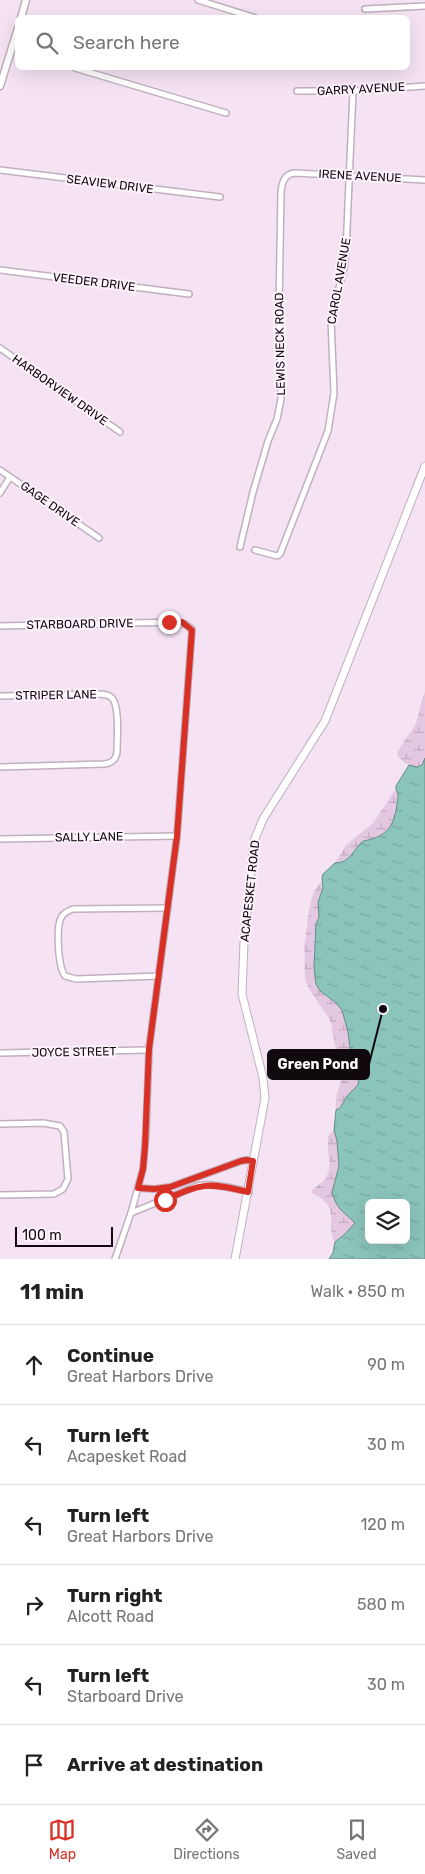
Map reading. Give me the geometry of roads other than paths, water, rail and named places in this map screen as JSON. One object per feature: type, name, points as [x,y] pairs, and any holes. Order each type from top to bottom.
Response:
[{"type":"main road","name":"ACAPESKET ROAD","points":[[235,1259],[265,1098],[263,1078],[242,994],[244,942],[254,841],[264,819],[325,721],[425,466]]},
{"type":"street","points":[[22,15],[26,0]]},
{"type":"street","points":[[198,0],[246,15]]},
{"type":"street","points":[[365,9],[425,6]]},
{"type":"street","points":[[0,86],[14,49]]},
{"type":"street","points":[[82,70],[226,113]]},
{"type":"street","name":"GARRY AVENUE","points":[[297,91],[353,91],[425,86]]},
{"type":"street","name":"CAROL AVENUE","points":[[255,550],[277,556],[280,554],[328,431],[334,393],[331,320],[344,268],[353,91]]},
{"type":"street","name":"SEAVIEW DRIVE","points":[[0,170],[220,196]]},
{"type":"street","name":"IRENE AVENUE","points":[[295,173],[425,180]]},
{"type":"street","name":"LEWIS NECK ROAD","points":[[240,547],[253,492],[280,405],[278,307],[281,192],[286,176],[295,173]]},
{"type":"street","name":"VEEDER DRIVE","points":[[0,270],[188,294]]},
{"type":"street","name":"HARBORVIEW DRIVE","points":[[0,348],[120,432]]},
{"type":"street","name":"GAGE DRIVE","points":[[0,470],[100,538]]},
{"type":"street","points":[[0,494],[10,477]]},
{"type":"street","name":"STARBOARD DRIVE","points":[[0,626],[177,622],[189,626],[192,630],[189,683],[177,836]]},
{"type":"street","name":"STRIPER LANE","points":[[0,696],[96,694],[108,696],[112,698],[116,706],[117,752],[113,761],[104,764],[0,767]]},
{"type":"street","points":[[115,1259],[131,1214],[143,1169],[149,1050],[177,836]]},
{"type":"street","name":"SALLY LANE","points":[[0,838],[177,836]]},
{"type":"street","points":[[160,976],[76,979],[64,976],[60,968],[59,925],[61,916],[73,909],[168,908]]},
{"type":"street","name":"JOYCE STREET","points":[[0,1053],[149,1050]]},
{"type":"street","points":[[0,1124],[43,1123],[60,1126],[64,1132],[68,1178],[63,1189],[54,1194],[0,1195]]},
{"type":"street","points":[[138,1188],[170,1187],[241,1161],[253,1161]]},
{"type":"street","points":[[131,1214],[206,1184],[230,1187],[248,1192]]},
{"type":"water","points":[[425,758],[425,1259],[329,1259],[333,1253],[335,1242],[355,1223],[340,1209],[332,1192],[339,1166],[334,1130],[336,1110],[340,1108],[347,1096],[358,1085],[359,1076],[351,1056],[348,1032],[342,1010],[320,991],[316,984],[314,967],[316,924],[319,917],[318,902],[323,888],[322,878],[323,874],[335,863],[345,861],[363,841],[380,836],[386,832],[395,814],[398,795],[396,786],[409,765],[417,767],[422,765]]},
{"type":"place","name":"Green Pond","points":[[383,1009]]}]
